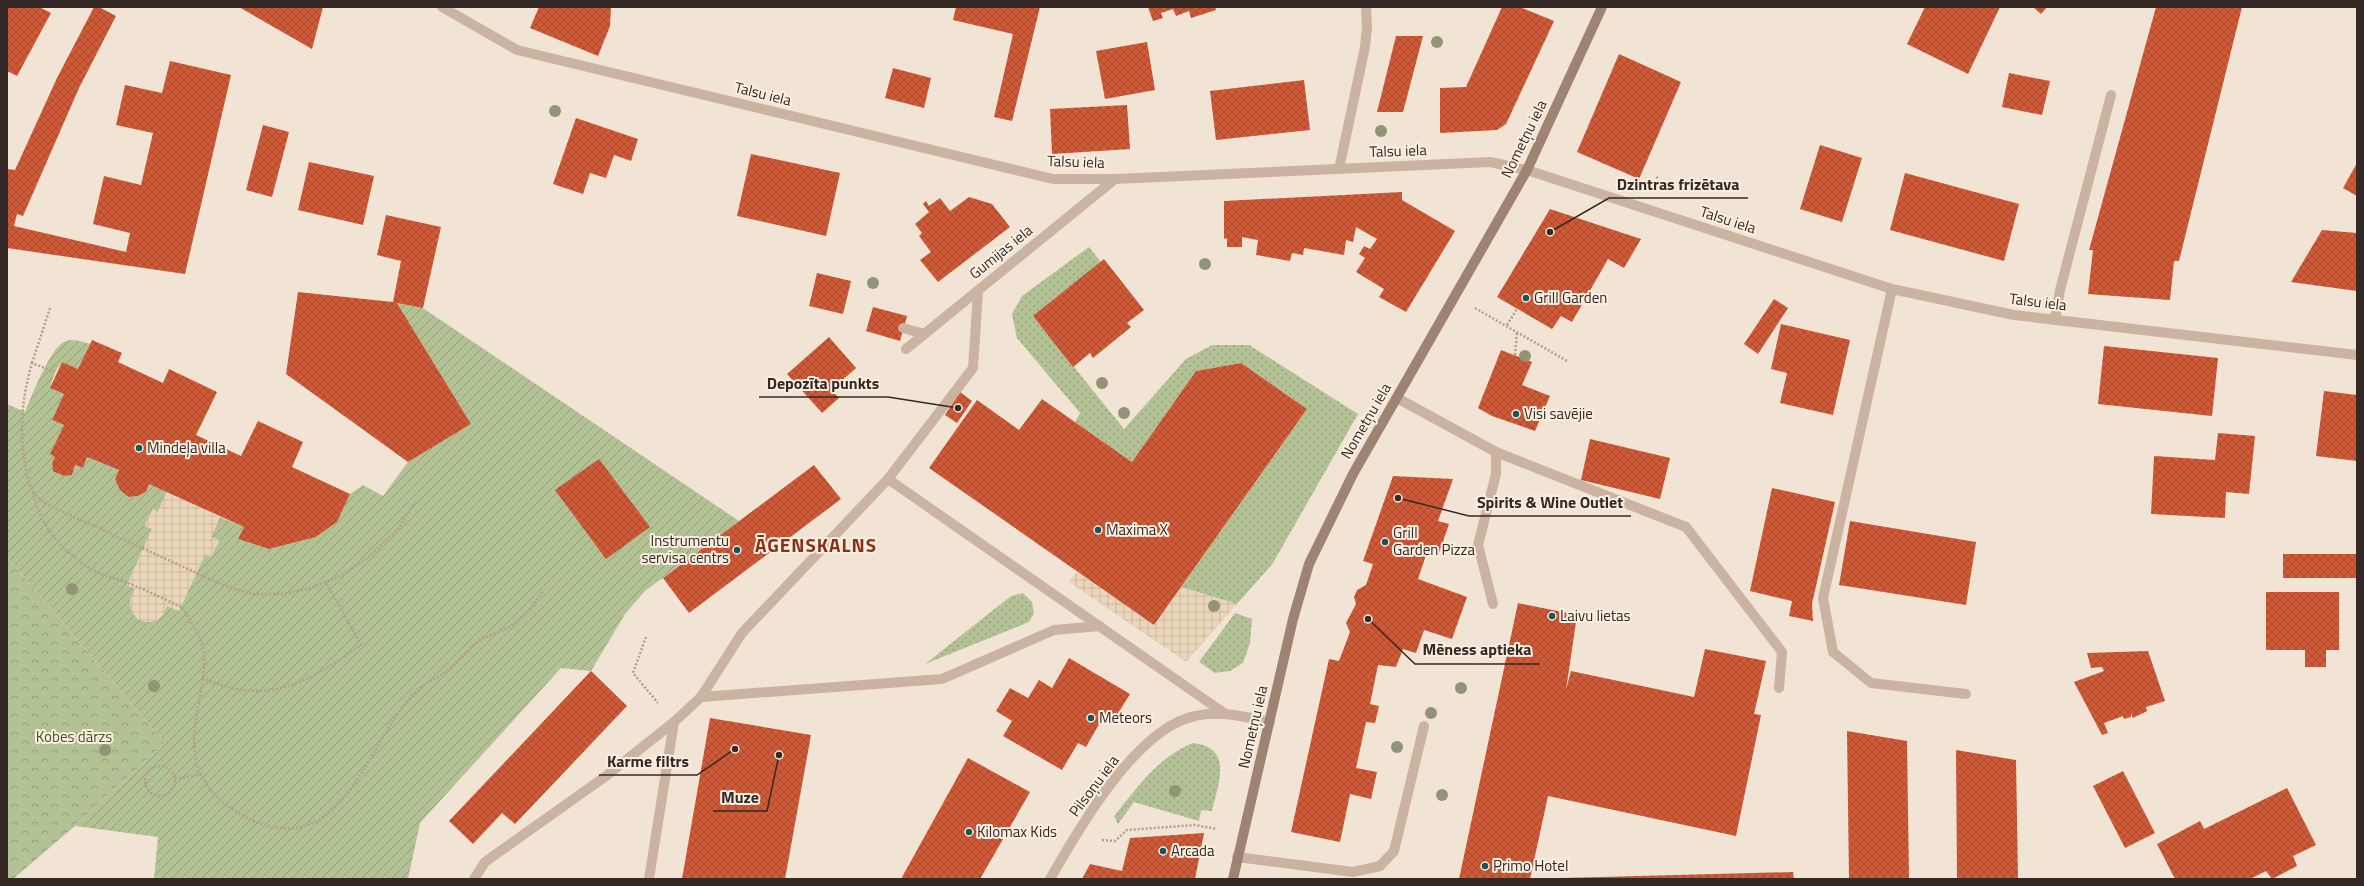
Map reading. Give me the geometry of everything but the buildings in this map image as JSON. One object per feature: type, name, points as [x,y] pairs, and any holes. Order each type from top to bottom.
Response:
[{"type":"street","name":"Talsu iela","points":[[442,7],[517,50],[1053,179],[1114,179],[1490,162],[1527,170],[1892,289],[1954,304],[2014,315],[2357,355]]},
{"type":"street","points":[[1339,169],[1365,47],[1367,28],[1366,7]]},
{"type":"street","name":"Nometņu iela","points":[[1234,879],[1237,857],[1270,722],[1293,619],[1309,564],[1353,474],[1527,170],[1602,7]]},
{"type":"street","points":[[2055,320],[2060,290],[2111,95]]},
{"type":"street","name":"Gumijas iela","points":[[906,349],[1114,179]]},
{"type":"street","points":[[1892,289],[1823,598],[1833,652],[1870,683],[1966,694]]},
{"type":"street","points":[[474,879],[485,862],[606,776],[674,722],[701,697],[742,633],[888,479],[973,368],[978,290]]},
{"type":"street","points":[[903,328],[925,334]]},
{"type":"street","points":[[1397,398],[1496,452],[1686,527],[1782,652],[1779,688]]},
{"type":"street","points":[[1493,604],[1478,545],[1496,474],[1496,452]]},
{"type":"street","points":[[888,479],[1224,713]]},
{"type":"street","points":[[701,697],[942,679],[1054,630],[1100,626]]},
{"type":"street","name":"Pilsoņu iela","points":[[1050,879],[1073,839],[1111,783],[1155,736],[1177,722],[1195,716],[1224,713],[1270,722]]},
{"type":"street","points":[[648,879],[674,722]]},
{"type":"street","points":[[1237,857],[1353,872],[1380,866],[1394,851],[1424,726]]},
{"type":"path","points":[[50,308],[32,364],[21,411],[26,470],[36,506],[44,524],[71,556],[98,572],[181,607],[203,647],[202,678],[196,718],[194,749],[202,774],[218,799],[248,819],[276,829],[300,829],[324,818],[352,787],[399,709],[420,687],[447,671],[478,642],[508,628],[530,609],[544,590]]},
{"type":"path","points":[[1475,308],[1507,325],[1566,361]]},
{"type":"path","points":[[1507,325],[1517,309]]},
{"type":"path","points":[[1515,355],[1517,332]]},
{"type":"path","points":[[32,364],[55,372]]},
{"type":"path","points":[[33,491],[44,503],[225,586],[253,594],[283,594],[326,582],[365,560],[398,528],[415,502]]},
{"type":"path","points":[[202,678],[219,685],[247,692],[272,690],[296,685],[324,670],[361,644],[326,582]]},
{"type":"path","points":[[646,637],[633,673],[674,722]]},
{"type":"path","points":[[157,766],[167,768],[176,779],[174,789],[162,796],[152,794],[146,786],[146,776],[157,766]]},
{"type":"path","points":[[176,779],[202,774]]},
{"type":"path","points":[[1073,839],[1115,841],[1127,830],[1195,825],[1217,829]]},
{"type":"green space","points":[[1089,247],[1107,270],[1033,316],[1124,429],[1186,359],[1212,345],[1249,345],[1358,414],[1273,563],[1237,604],[1181,587],[1307,409],[1241,363],[1196,371],[1132,462],[1075,422],[1080,413],[1017,338],[1012,314],[1022,296]]},
{"type":"green space","points":[[397,303],[423,308],[739,521],[645,591],[625,614],[591,671],[561,668],[420,823],[408,879],[154,879],[158,837],[75,826],[165,743],[7,557],[7,404],[25,412],[42,373],[54,352],[60,345],[66,341],[72,340],[90,344],[78,369],[62,362],[55,372],[50,388],[64,394],[52,420],[64,425],[50,454],[55,457],[52,463],[53,470],[64,476],[72,475],[75,465],[83,468],[87,457],[119,470],[115,479],[129,497],[138,496],[146,492],[149,484],[167,491],[158,512],[153,510],[145,525],[152,529],[127,585],[136,589],[130,600],[146,622],[150,621],[160,617],[167,606],[179,611],[205,554],[211,557],[219,541],[211,537],[220,517],[244,527],[238,539],[269,549],[316,537],[337,522],[350,494],[363,485],[383,496],[408,462],[471,424]]},
{"type":"green space","name":"Kobes dārzs","points":[[7,557],[165,743],[75,826],[13,879],[7,879]]},
{"type":"green space","points":[[1023,593],[1032,602],[1034,614],[1029,622],[925,664],[1011,596]]},
{"type":"green space","points":[[1235,613],[1252,619],[1250,643],[1243,663],[1230,671],[1215,673],[1199,662]]},
{"type":"green space","points":[[1193,743],[1206,746],[1214,752],[1219,759],[1219,779],[1212,811],[1201,810],[1199,821],[1134,802],[1118,824],[1114,816],[1149,774],[1169,756]]},
{"type":"shaded area","points":[[167,491],[220,517],[211,537],[219,540],[211,557],[205,554],[179,611],[167,606],[164,614],[156,621],[146,622],[137,619],[131,610],[130,600],[135,589],[127,585],[152,529],[145,526],[153,509],[158,512]]},
{"type":"shaded area","points":[[1077,572],[1154,625],[1181,587],[1237,604],[1186,662],[1069,582]]},
{"type":"place","name":"Dzintras frizētava","points":[[1550,232]]},
{"type":"place","name":"Grill Garden","points":[[1526,298]]},
{"type":"place","name":"Depozīta punkts","points":[[958,408]]},
{"type":"place","name":"Visi savējie","points":[[1516,414]]},
{"type":"place","name":"Mindeļa villa","points":[[139,448]]},
{"type":"place","name":"Spirits & Wine Outlet","points":[[1398,498]]},
{"type":"place","name":"Maxima X","points":[[1098,530]]},
{"type":"place","name":"Grill Garden Pizza","points":[[1385,542]]},
{"type":"place","name":"Instrumentu servisa centrs","points":[[737,550]]},
{"type":"place","name":"Laivu lietas","points":[[1552,616]]},
{"type":"place","name":"Mēness aptieka","points":[[1368,619]]},
{"type":"place","name":"Meteors","points":[[1091,718]]},
{"type":"place","name":"Karme filtrs","points":[[735,749]]},
{"type":"place","name":"Muze","points":[[779,755]]},
{"type":"place","name":"Kilomax Kids","points":[[969,832]]},
{"type":"place","name":"Arcada","points":[[1163,851]]},
{"type":"place","name":"Primo Hotel","points":[[1485,866]]},
{"type":"district","name":"ĀGENSKALNS","points":[[816,545]]}]
